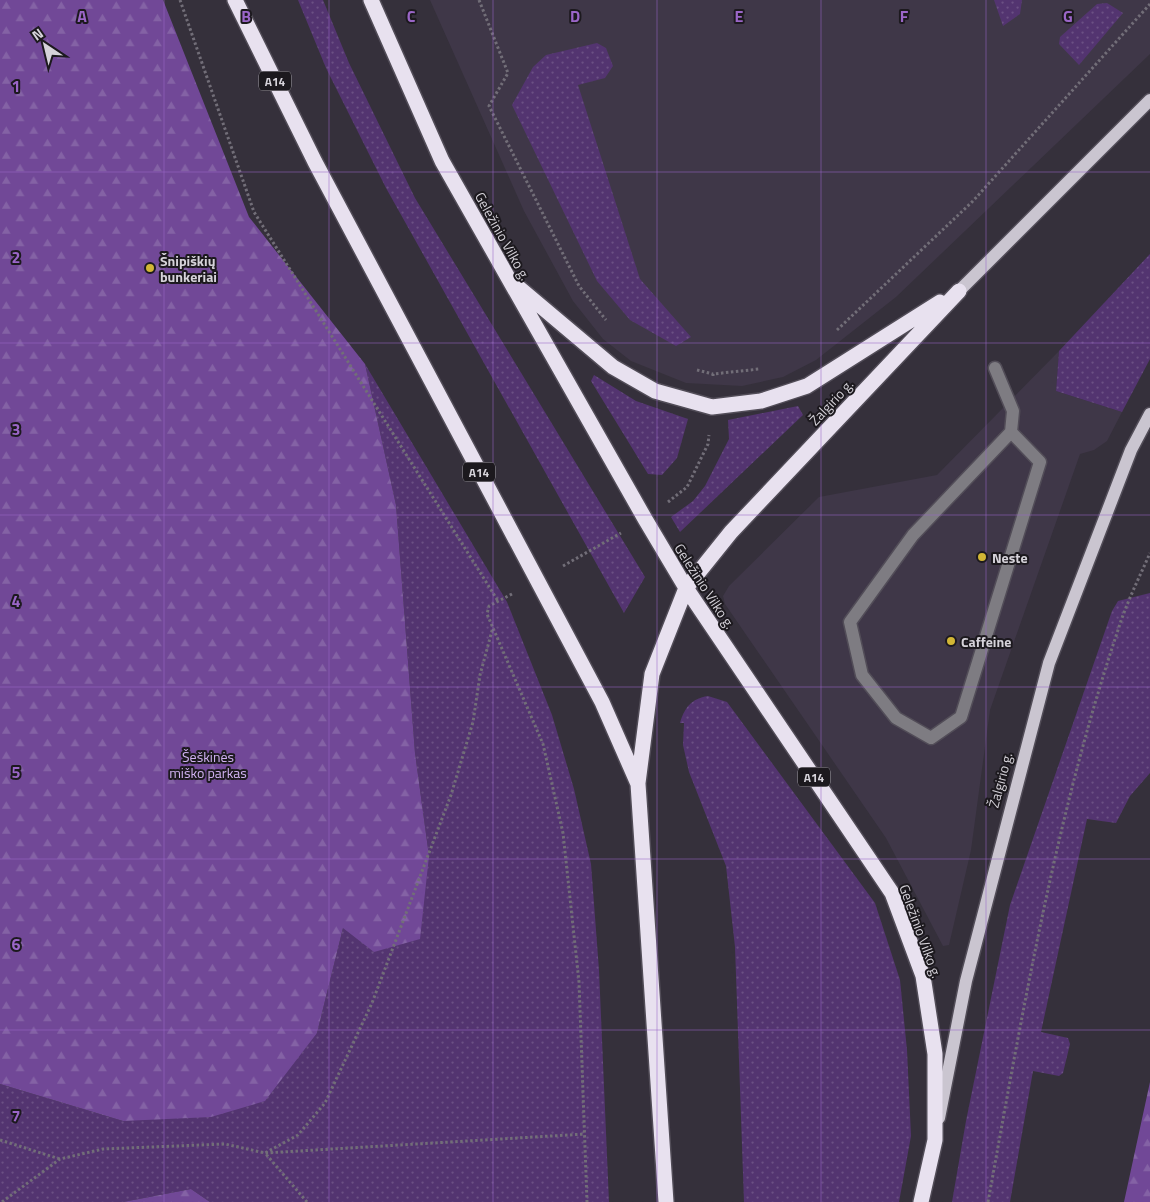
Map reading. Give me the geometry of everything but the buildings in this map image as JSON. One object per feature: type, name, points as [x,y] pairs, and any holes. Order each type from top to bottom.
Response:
[{"type":"highway","name":"A14","points":[[235,0],[315,162],[602,702],[638,784],[666,1202]]},
{"type":"highway","name":"Geležinio Vilko g.","points":[[371,0],[442,161],[644,520],[686,588],[892,893],[923,976],[934,1054],[935,1140],[922,1202]]},
{"type":"highway","points":[[510,281],[613,367],[655,392],[712,407],[761,401],[807,386],[958,290]]},
{"type":"highway","name":"Žalgirio g.","points":[[638,784],[652,674],[686,588],[731,532],[958,290]]},
{"type":"main road","name":"Žalgirio g.","points":[[958,290],[1150,100]]},
{"type":"main road","name":"Žalgirio g.","points":[[935,1140],[966,981],[1049,663],[1127,459],[1150,414]]},
{"type":"lane","points":[[995,368],[1012,411],[1011,432],[913,535],[850,622],[862,675],[896,718],[931,738],[962,717],[1040,462],[1011,432]]},
{"type":"path","points":[[180,0],[254,212],[498,601]]},
{"type":"path","points":[[479,0],[508,73],[490,106],[579,286],[609,323]]},
{"type":"path","points":[[832,334],[973,201],[1150,4]]},
{"type":"path","points":[[695,369],[713,374],[765,367]]},
{"type":"path","points":[[588,1202],[579,982],[563,833],[543,744],[488,614],[488,606],[644,520],[687,487],[708,444],[713,374]]},
{"type":"path","points":[[988,1202],[1015,1054],[1067,802],[1118,628],[1150,553]]},
{"type":"path","points":[[265,1153],[298,1135],[325,1103],[372,1003],[451,795],[472,722],[480,675],[493,626]]},
{"type":"path","points":[[2,1202],[60,1159],[103,1149],[225,1144],[265,1153],[585,1134]]},
{"type":"path","points":[[0,1140],[60,1159]]},
{"type":"path","points":[[265,1153],[307,1202]]},
{"type":"shaded area","points":[[298,0],[323,0],[349,63],[415,198],[645,577],[624,613],[386,188],[326,68]]},
{"type":"shaded area","points":[[430,0],[1150,0],[1150,54],[896,297],[816,360],[783,377],[742,386],[686,383],[631,361],[603,339],[573,301],[524,211]]},
{"type":"shaded area","points":[[994,0],[1022,0],[1020,14],[1003,26]]},
{"type":"shaded area","points":[[1107,3],[1123,13],[1079,65],[1059,44],[1060,37],[1097,4]]},
{"type":"shaded area","points":[[597,43],[606,48],[613,66],[605,78],[578,85],[640,279],[691,337],[676,346],[630,320],[597,281],[512,105],[533,67],[546,55]]},
{"type":"shaded area","points":[[1150,254],[1150,359],[1122,412],[1056,391],[1059,351]]},
{"type":"shaded area","points":[[1059,351],[1056,391],[1122,412],[1107,441],[1094,450],[1080,454],[990,710],[971,850],[949,945],[943,946],[886,838],[725,604],[723,596],[729,586],[819,497],[937,475]]},
{"type":"shaded area","points":[[365,364],[507,602],[552,715],[574,789],[591,864],[599,970],[609,1202],[210,1202],[191,1189],[123,1202],[0,1202],[0,1084],[123,1121],[317,1033],[343,928],[429,856],[415,753],[396,505]]},
{"type":"shaded area","points":[[594,375],[636,401],[688,419],[677,458],[662,475],[648,474],[591,381]]},
{"type":"shaded area","points":[[798,406],[803,415],[680,532],[671,517],[693,501],[705,486],[729,439],[728,420]]},
{"type":"shaded area","points":[[1150,593],[1150,773],[1130,796],[1116,823],[1087,819],[1041,1032],[1068,1038],[1070,1044],[1063,1073],[1059,1076],[1033,1071],[1010,1202],[952,1202],[966,1121],[1010,905],[1112,611],[1118,601]]},
{"type":"shaded area","points":[[708,696],[727,702],[875,903],[900,980],[907,1050],[911,1136],[899,1202],[744,1202],[735,947],[726,866],[689,772],[683,745],[684,723],[680,723],[689,705],[697,699]]},
{"type":"green space","name":"Šeškinės miško parkas","points":[[0,0],[163,0],[249,217],[365,364],[396,505],[415,753],[429,856],[420,939],[374,952],[343,928],[317,1033],[265,1101],[211,1117],[123,1121],[0,1084]]},
{"type":"green space","points":[[1150,1082],[1150,1202],[1124,1202]]},
{"type":"green space","points":[[191,1189],[210,1202],[123,1202]]},
{"type":"place","name":"Šnipiškių bunkeriai","points":[[150,268]]},
{"type":"place","name":"Neste","points":[[982,557]]},
{"type":"place","name":"Caffeine","points":[[951,641]]}]
